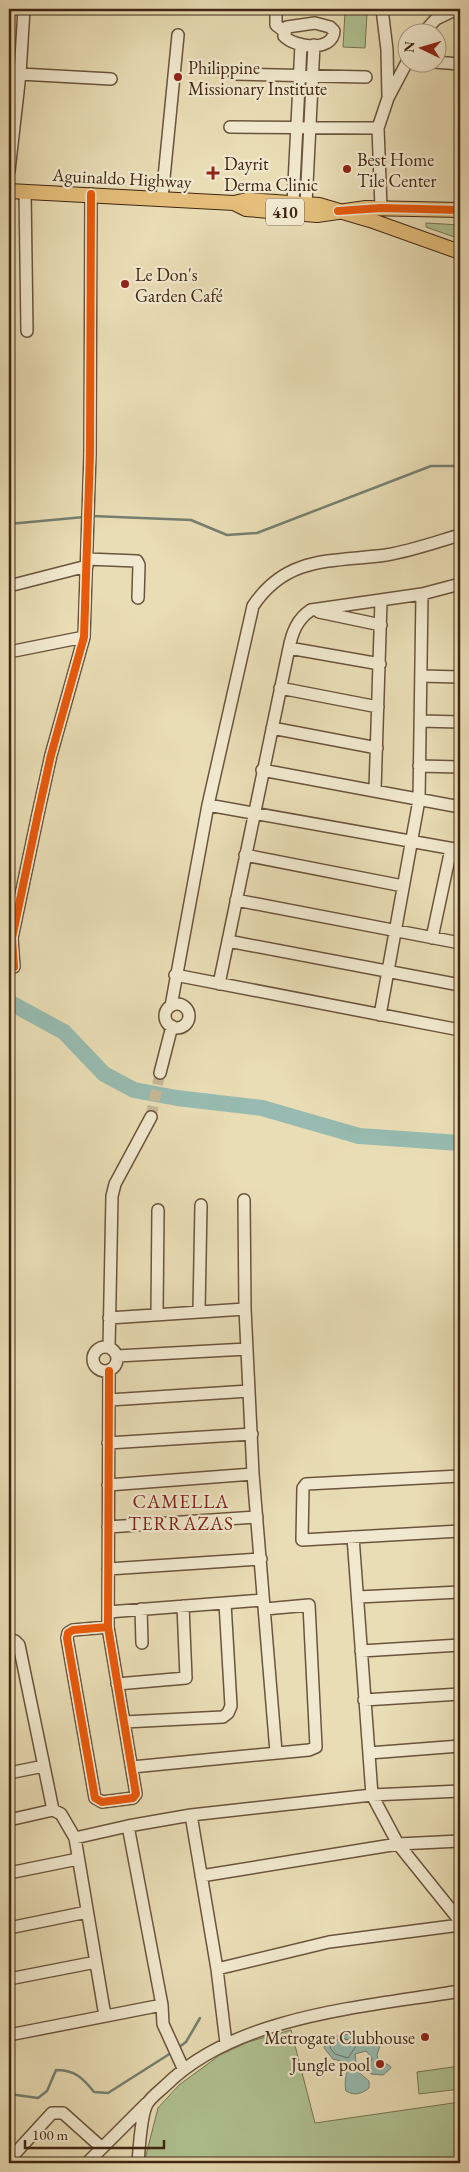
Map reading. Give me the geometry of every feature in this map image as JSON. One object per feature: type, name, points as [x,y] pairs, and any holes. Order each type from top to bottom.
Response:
[{"type":"main road","name":"Aguinaldo Highway","points":[[9,191],[234,203],[246,200],[319,205],[384,225],[460,252]]},
{"type":"main road","name":"Aguinaldo Highway","points":[[234,203],[246,209],[317,214],[338,211]]},
{"type":"main road","name":"410","points":[[338,211],[381,208],[460,210]]},
{"type":"street","points":[[9,171],[10,145],[20,74],[24,9]]},
{"type":"street","points":[[276,9],[276,25],[284,31],[287,39],[301,45],[314,45],[330,41],[334,31],[330,27],[315,23],[294,24],[286,27],[284,31]]},
{"type":"street","points":[[382,9],[387,50],[388,98]]},
{"type":"street","points":[[433,22],[457,9]]},
{"type":"street","points":[[162,198],[178,35]]},
{"type":"street","points":[[300,204],[297,128],[301,45]]},
{"type":"street","points":[[300,204],[310,128],[314,45]]},
{"type":"street","points":[[446,63],[460,64]]},
{"type":"street","points":[[381,208],[378,128],[388,98],[402,72]]},
{"type":"street","points":[[20,74],[111,80]]},
{"type":"street","points":[[234,74],[366,77]]},
{"type":"street","points":[[230,127],[378,128]]},
{"type":"street","points":[[25,191],[27,331]]},
{"type":"street","points":[[14,967],[12,938],[38,814],[51,754],[84,637],[89,497],[91,194]]},
{"type":"street","points":[[171,1006],[179,1004],[185,1006],[190,1018],[182,1027],[172,1026],[166,1020],[165,1014],[171,1006],[175,975],[208,805],[249,615],[258,597],[284,574],[313,562],[393,554],[460,535]]},
{"type":"street","points":[[9,586],[87,562],[137,561],[139,565],[138,598]]},
{"type":"street","points":[[219,984],[288,648],[297,624],[311,610],[422,594],[460,584]]},
{"type":"street","points":[[380,1015],[419,800],[422,594]]},
{"type":"street","points":[[375,790],[381,601]]},
{"type":"street","points":[[311,610],[381,625]]},
{"type":"street","points":[[9,652],[84,637]]},
{"type":"street","points":[[288,648],[380,664]]},
{"type":"street","points":[[421,676],[460,677]]},
{"type":"street","points":[[280,688],[378,707]]},
{"type":"street","points":[[420,721],[460,722]]},
{"type":"street","points":[[272,728],[377,748]]},
{"type":"street","points":[[419,766],[460,767]]},
{"type":"street","points":[[262,770],[460,807]]},
{"type":"street","points":[[208,805],[455,849],[432,938]]},
{"type":"street","points":[[245,855],[403,886]]},
{"type":"street","points":[[236,900],[460,943]]},
{"type":"street","points":[[228,941],[460,985]]},
{"type":"street","points":[[175,975],[460,1030]]},
{"type":"street","points":[[160,1073],[172,1026]]},
{"type":"street","points":[[109,1347],[112,1196],[115,1184],[151,1117]]},
{"type":"street","points":[[244,1200],[245,1309],[253,1474],[276,1752]]},
{"type":"street","points":[[199,1311],[201,1205]]},
{"type":"street","points":[[157,1314],[158,1210]]},
{"type":"street","points":[[109,1318],[245,1309]]},
{"type":"street","points":[[109,1347],[114,1350],[117,1356],[114,1368],[109,1371],[99,1370],[96,1366],[94,1357],[99,1349],[109,1347]]},
{"type":"street","points":[[117,1356],[247,1349]]},
{"type":"street","points":[[108,1626],[73,1630],[68,1634],[67,1638],[97,1801],[134,1798],[136,1794],[108,1626],[109,1371]]},
{"type":"street","points":[[109,1400],[249,1391]]},
{"type":"street","points":[[108,1443],[252,1434]]},
{"type":"street","points":[[108,1484],[253,1474]]},
{"type":"street","points":[[460,1476],[306,1484],[303,1488],[302,1540],[460,1531]]},
{"type":"street","points":[[108,1528],[257,1517]]},
{"type":"street","points":[[217,1970],[329,1942],[460,1923],[398,1844],[372,1795],[353,1537]]},
{"type":"street","points":[[108,1569],[261,1559]]},
{"type":"street","points":[[358,1597],[460,1592]]},
{"type":"street","points":[[108,1612],[225,1603],[309,1605],[316,1747],[309,1750],[132,1766]]},
{"type":"street","points":[[124,1722],[223,1717],[228,1713],[231,1706],[225,1603]]},
{"type":"street","points":[[117,1684],[186,1678],[183,1606]]},
{"type":"street","points":[[141,1609],[142,1643]]},
{"type":"street","points":[[9,1640],[15,1641],[19,1645],[53,1810]]},
{"type":"street","points":[[361,1650],[460,1645]]},
{"type":"street","points":[[364,1700],[460,1694]]},
{"type":"street","points":[[369,1754],[460,1746]]},
{"type":"street","points":[[9,1773],[44,1766]]},
{"type":"street","points":[[75,1838],[191,1815],[372,1795],[460,1791]]},
{"type":"street","points":[[9,1820],[53,1810],[61,1814],[75,1838],[105,2016]]},
{"type":"street","points":[[191,1815],[217,1970],[226,2043]]},
{"type":"street","points":[[128,1826],[162,2005],[163,2024],[183,2068]]},
{"type":"street","points":[[201,1876],[398,1844],[460,1841]]},
{"type":"street","points":[[9,1872],[78,1859]]},
{"type":"street","points":[[9,1928],[87,1912]]},
{"type":"street","points":[[9,1979],[96,1962]]},
{"type":"street","points":[[87,2163],[183,2068],[226,2043],[287,2021],[460,1991]]},
{"type":"street","points":[[9,2035],[162,2005]]},
{"type":"street","points":[[138,2163],[140,2142],[148,2104]]},
{"type":"street","points":[[9,2160],[52,2113],[58,2112],[63,2113],[102,2147]]},
{"type":"green space","points":[[345,12],[367,14],[365,48],[343,47]]},
{"type":"green space","points":[[426,223],[460,225],[460,239],[426,227]]},
{"type":"green space","points":[[291,2030],[315,2123],[460,2102],[460,2163],[144,2163],[158,2108],[179,2085],[220,2055],[248,2042]]},
{"type":"green space","points":[[460,2066],[460,2089],[419,2094],[417,2072]]},
{"type":"water","name":"Jungle pool","points":[[344,2034],[351,2035],[362,2042],[374,2037],[382,2039],[377,2055],[378,2059],[391,2068],[383,2075],[371,2074],[368,2071],[372,2058],[366,2051],[355,2054],[357,2071],[369,2081],[369,2088],[358,2094],[346,2091],[345,2062],[333,2059],[324,2048],[327,2039]]},
{"type":"waterway","points":[[92,516],[191,520],[227,535],[257,533],[431,466],[460,466]]},
{"type":"waterway","points":[[9,524],[84,517]]},
{"type":"waterway","points":[[9,1002],[64,1032],[104,1074],[134,1090],[177,1098],[262,1108],[359,1136],[460,1143]]},
{"type":"waterway","points":[[178,2048],[186,2042],[200,2018]]},
{"type":"waterway","points":[[9,2094],[38,2098],[47,2091],[56,2070],[73,2073],[94,2092],[108,2093],[171,2053]]},
{"type":"tunnel","points":[[151,1117],[160,1073]]},
{"type":"cycle path","points":[[14,967],[12,938],[38,814],[51,755],[84,637],[90,454],[91,194]]},
{"type":"cycle path","points":[[338,211],[381,208],[460,210]]},
{"type":"cycle path","points":[[108,1627],[73,1630],[68,1633],[67,1638],[95,1798],[102,1802],[133,1798],[136,1794],[108,1627],[109,1371]]},
{"type":"place","name":"Philippine Missionary Institute","points":[[178,77]]},
{"type":"place","name":"Best Home Tile Center","points":[[347,169]]},
{"type":"place","name":"Dayrit Derma Clinic","points":[[213,173]]},
{"type":"place","name":"Le Don's Garden Café","points":[[125,284]]},
{"type":"place","name":"Metrogate Clubhouse","points":[[425,2037]]},
{"type":"place","name":"Jungle pool","points":[[380,2064]]},
{"type":"district","name":"CAMELLA TERRAZAS","points":[[181,1512]]}]
